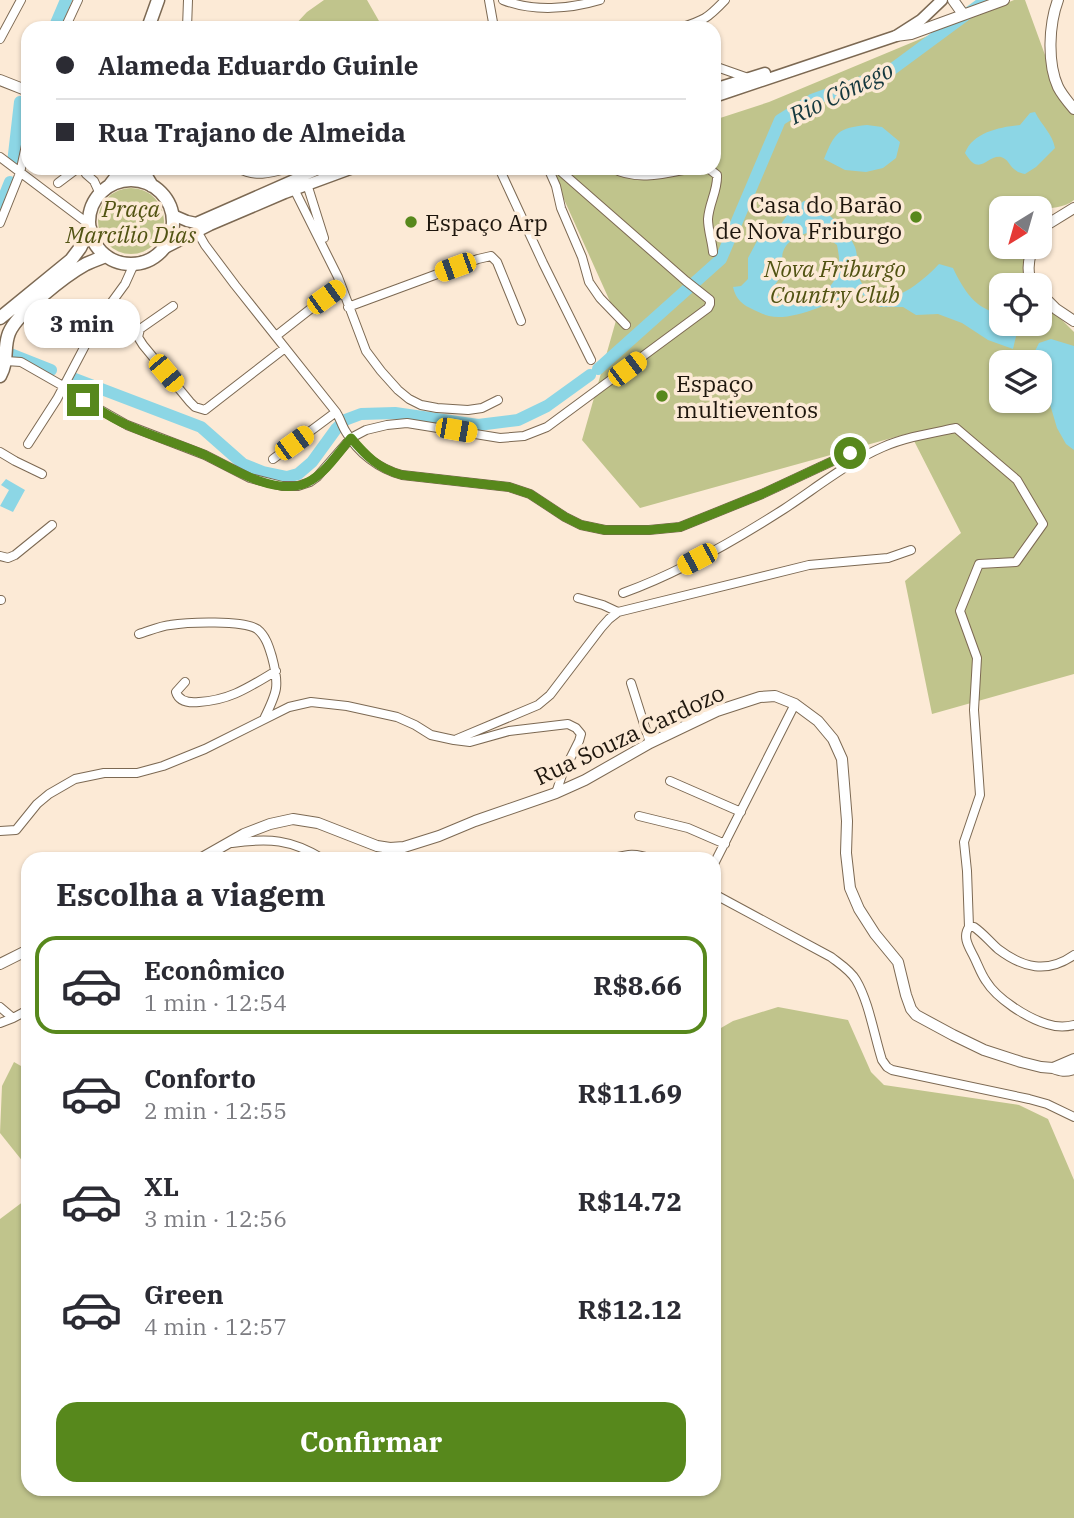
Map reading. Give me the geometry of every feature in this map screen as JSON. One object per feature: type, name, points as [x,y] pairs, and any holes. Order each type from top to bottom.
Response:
[{"type":"main road","points":[[142,21],[149,0]]},
{"type":"main road","points":[[150,21],[158,0]]},
{"type":"main road","points":[[721,94],[898,28],[942,0]]},
{"type":"main road","points":[[721,87],[896,36],[920,20],[932,5]]},
{"type":"main road","points":[[117,175],[91,212],[90,227],[93,239],[106,256],[115,261],[134,264],[151,259],[165,248],[197,231],[333,175]]},
{"type":"main road","points":[[145,175],[152,186]]},
{"type":"main road","points":[[173,215],[196,223],[303,175]]},
{"type":"main road","points":[[104,191],[118,183],[135,181],[158,190],[167,200],[173,215],[172,232],[165,248]]},
{"type":"main road","points":[[0,318],[71,260],[90,227]]},
{"type":"main road","points":[[0,376],[6,361],[3,340],[12,327],[31,306],[54,287],[86,264],[106,256]]},
{"type":"street","points":[[0,39],[21,0]]},
{"type":"street","points":[[68,21],[78,0]]},
{"type":"street","points":[[187,21],[188,0]]},
{"type":"street","points":[[489,0],[494,21]]},
{"type":"street","points":[[503,0],[528,8],[572,7],[600,0]]},
{"type":"street","points":[[700,21],[711,15],[725,0]]},
{"type":"street","points":[[953,0],[964,14]]},
{"type":"street","points":[[1056,1],[1050,36],[1053,64],[1057,84],[1074,108]]},
{"type":"street","points":[[896,36],[911,34],[999,2]]},
{"type":"street","points":[[721,69],[753,80]]},
{"type":"street","points":[[0,80],[21,88]]},
{"type":"street","points":[[0,157],[20,173]]},
{"type":"street","points":[[0,223],[21,168]]},
{"type":"street","points":[[23,175],[90,227]]},
{"type":"street","points":[[58,183],[70,175]]},
{"type":"street","points":[[87,175],[104,191]]},
{"type":"street","points":[[502,175],[591,360]]},
{"type":"street","points":[[551,175],[589,282],[626,325]]},
{"type":"street","points":[[6,361],[21,362],[127,425],[205,455],[250,478],[282,486],[298,486],[317,477],[348,435],[387,425],[407,423],[500,438],[524,436],[547,427],[710,304],[710,300],[565,175]]},
{"type":"street","points":[[633,175],[656,175]]},
{"type":"street","points":[[713,253],[708,218],[717,184],[716,175]]},
{"type":"street","points":[[307,184],[348,307],[366,351],[381,371],[409,399],[421,405],[468,410],[482,408],[498,400]]},
{"type":"street","points":[[294,190],[330,258]]},
{"type":"street","points":[[1052,222],[1074,208]]},
{"type":"street","points":[[197,231],[235,285],[336,412],[348,435],[366,457],[390,472],[509,487],[530,494],[581,525],[605,530],[649,530],[680,527],[762,494],[850,453],[861,460]]},
{"type":"street","points":[[348,307],[491,256],[497,262],[521,321]]},
{"type":"street","points":[[28,444],[64,386],[98,321],[125,284],[134,264]]},
{"type":"street","points":[[276,336],[341,285]]},
{"type":"street","points":[[1052,305],[1074,321]]},
{"type":"street","points":[[173,306],[140,329],[138,337],[195,407],[205,410],[285,348]]},
{"type":"street","points":[[272,459],[336,412]]},
{"type":"street","points":[[623,593],[643,586],[712,551],[887,445],[956,428],[1017,480],[1043,524],[1016,562],[979,564],[960,611],[977,658],[974,710],[980,795],[964,842],[969,927],[966,936],[986,982],[1000,998],[1049,1025],[1074,1025]]},
{"type":"street","points":[[0,452],[42,474]]},
{"type":"street","points":[[0,556],[8,558],[15,555],[52,525]]},
{"type":"street","points":[[454,740],[538,705],[550,695],[609,618],[618,612],[808,565],[888,558],[911,550]]},
{"type":"street","points":[[578,598],[618,612]]},
{"type":"street","points":[[139,634],[168,625],[196,623],[237,624],[255,628],[264,636],[268,645],[278,681],[276,694],[264,719]]},
{"type":"street","points":[[185,682],[176,692],[181,700],[192,703],[218,701],[240,692],[276,671]]},
{"type":"street","points":[[632,683],[650,743]]},
{"type":"street","name":"Rua Souza Cardozo","points":[[212,852],[244,834],[293,819],[318,823],[377,846],[404,846],[556,793],[717,711],[747,700],[775,696],[795,704],[818,721],[833,739],[842,759],[850,888],[859,909],[898,962],[906,995],[916,1016],[984,1050],[1062,1072],[1074,1069]]},
{"type":"street","points":[[0,831],[16,830],[37,804],[75,779],[104,773],[137,773],[163,766],[205,749],[289,707],[311,702],[347,706],[397,717],[431,734],[470,742],[509,731],[568,724],[580,734],[579,741],[556,793]]},
{"type":"street","points":[[720,852],[795,704]]},
{"type":"street","points":[[670,781],[741,812]]},
{"type":"street","points":[[639,816],[688,828],[724,844]]},
{"type":"street","points":[[228,843],[262,839],[296,845],[310,852]]},
{"type":"street","points":[[721,898],[831,957],[847,969],[861,991],[882,1060],[887,1067],[916,1076],[1029,1098],[1074,1117]]},
{"type":"street","points":[[969,927],[979,930],[999,949],[1023,964],[1046,967],[1064,962],[1074,955]]},
{"type":"street","points":[[0,964],[21,954]]},
{"type":"street","points":[[0,1007],[13,1018]]},
{"type":"street","points":[[0,1023],[21,1014]]},
{"type":"street","points":[[1052,1068],[1074,1059]]},
{"type":"green space","points":[[324,0],[367,0],[379,21],[299,21]]},
{"type":"green space","name":"Nova Friburgo Country Club","points":[[1014,0],[1025,0],[1061,99],[1074,115],[1074,200],[1052,208],[1052,196],[989,196],[989,259],[1030,259],[1031,273],[989,273],[989,336],[1052,336],[1052,310],[1074,332],[1074,674],[932,714],[905,581],[961,533],[910,433],[640,508],[582,440],[617,317],[553,175],[721,175],[721,118],[769,102]]},
{"type":"green space","name":"Praça Marcílio Dias","points":[[124,188],[138,188],[150,193],[159,202],[164,221],[162,234],[155,245],[138,254],[124,254],[112,249],[103,240],[98,228],[98,214],[103,202],[112,193]]},
{"type":"green space","points":[[778,1007],[848,1020],[871,1072],[884,1085],[1019,1105],[1048,1119],[1074,1180],[1074,1518],[0,1518],[0,1219],[21,1203],[21,1496],[721,1496],[721,1028],[733,1021]]},
{"type":"green space","points":[[14,1062],[21,1066],[21,1159],[0,1133],[2,1086]]},
{"type":"water","points":[[1035,112],[1052,138],[1055,148],[1025,174],[1015,170],[1001,157],[979,165],[965,153],[981,135],[1020,125],[1030,113]]},
{"type":"water","points":[[867,125],[882,127],[900,142],[896,158],[883,168],[866,172],[845,170],[824,159],[839,133]]},
{"type":"water","points":[[804,201],[834,219],[855,247],[860,280],[868,292],[878,297],[889,298],[900,294],[922,280],[939,264],[953,268],[971,298],[989,310],[989,336],[1016,336],[1013,349],[988,340],[962,323],[938,314],[916,315],[903,307],[880,307],[861,294],[853,294],[789,316],[769,316],[746,306],[738,299],[733,287],[741,286],[748,279],[748,258],[757,241],[781,224],[790,211]],"holes":[[[807,233],[821,233],[837,245],[838,273],[820,296],[804,305],[793,304],[777,296],[773,287],[781,272],[783,251],[794,239]]]},
{"type":"water","points":[[1051,339],[1074,346],[1074,450],[1066,444],[1052,411],[1052,350],[1036,350],[1039,343]]},
{"type":"water","points":[[6,479],[25,490],[13,512],[0,506],[9,490],[1,485]]},
{"type":"waterway","points":[[57,21],[66,0]]},
{"type":"waterway","name":"Rio Cônego","points":[[598,369],[721,259],[780,120],[812,100],[887,73],[986,0]]},
{"type":"waterway","points":[[13,163],[20,102]]},
{"type":"waterway","points":[[0,207],[10,182]]},
{"type":"waterway","name":"Rio Cônego","points":[[8,353],[51,370]]},
{"type":"waterway","name":"Rio Cônego","points":[[70,377],[201,427],[243,464],[287,477],[298,474],[312,462],[345,420],[361,414],[395,413],[478,425],[518,420],[547,406],[590,375]]},
{"type":"place","name":"Casa do Barão de Nova Friburgo","points":[[916,217]]},
{"type":"place","name":"Espaço Arp","points":[[411,222]]},
{"type":"place","name":"Espaço multieventos","points":[[662,396]]},
{"type":"route","points":[[83,400],[127,425],[205,455],[250,478],[282,486],[298,486],[310,482],[351,438],[366,457],[390,472],[509,487],[530,494],[581,525],[605,530],[680,527],[762,494],[850,453]]}]
